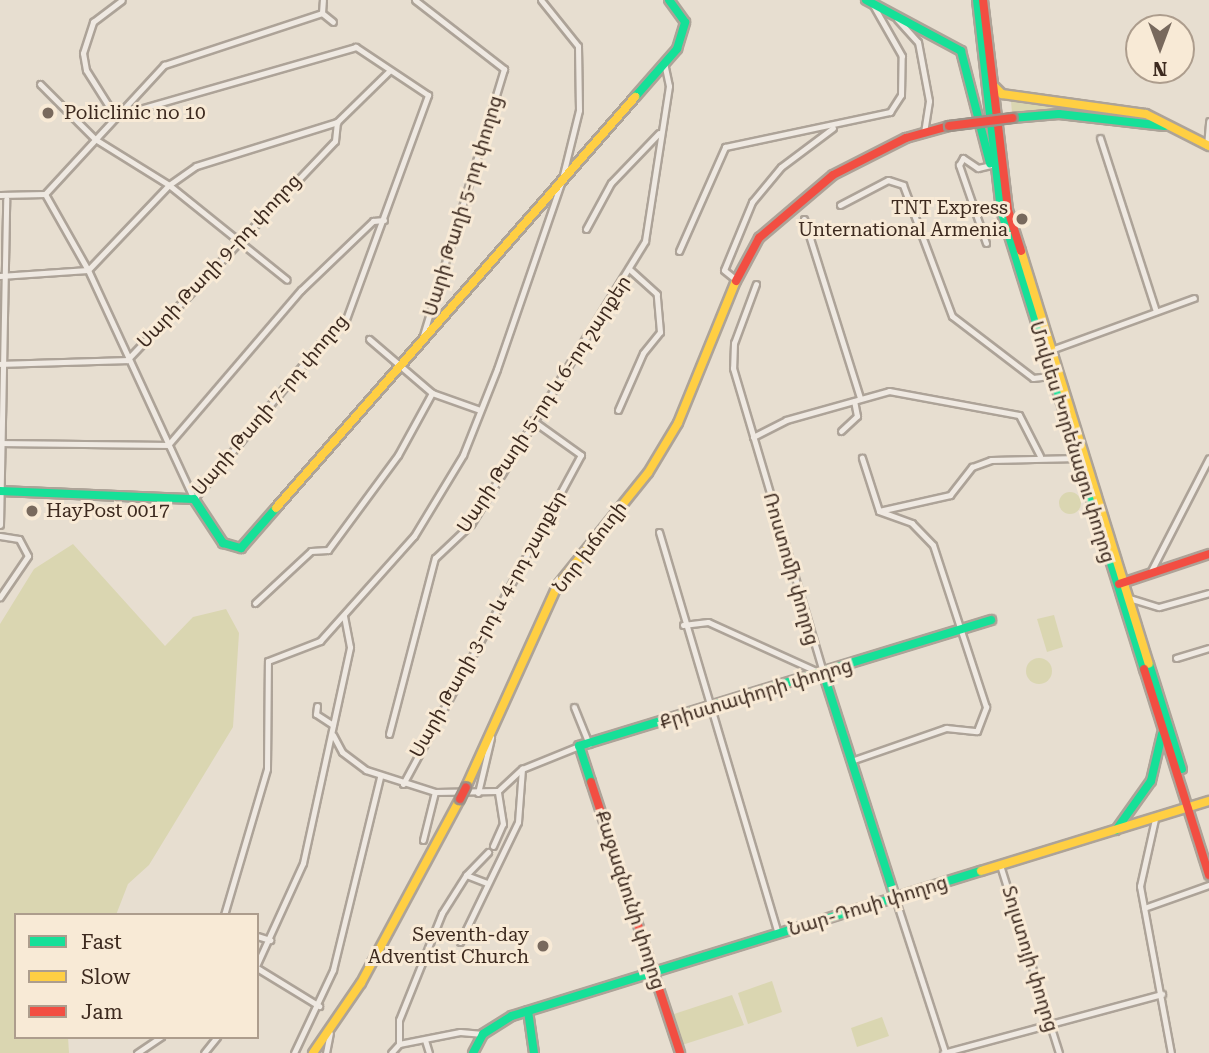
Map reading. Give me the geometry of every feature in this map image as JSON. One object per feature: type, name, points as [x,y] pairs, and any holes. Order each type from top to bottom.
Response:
[{"type":"main road","points":[[194,499],[223,543],[241,548],[405,364],[421,342],[664,63],[684,34],[684,17],[669,0]]},
{"type":"main road","name":"Մովսես Խորենացու փողոց","points":[[977,0],[1008,209],[1051,350],[1055,375]]},
{"type":"main road","name":"Մովսես Խորենացու փողոց","points":[[983,0],[993,81],[991,165],[1163,729],[1191,807],[1209,875]]},
{"type":"main road","points":[[869,2],[961,51],[973,90],[977,129],[991,165]]},
{"type":"main road","points":[[993,81],[1002,94],[1146,114],[1208,146]]},
{"type":"main road","points":[[973,90],[991,94]]},
{"type":"main road","name":"Նոր խճուղի","points":[[313,1053],[330,1033],[460,799],[491,738],[557,586],[648,473],[678,423],[735,279],[759,238],[793,205],[834,175],[924,133],[949,125],[1059,114],[1174,127]]},
{"type":"main road","name":"Սարի Թաղի 7-րդ փողոց","points":[[2,491],[194,499]]},
{"type":"main road","points":[[1120,583],[1209,554]]},
{"type":"main road","name":"Մովսես Խորենացու փողոց","points":[[1120,583],[1129,598],[1209,866]]},
{"type":"main road","name":"Քրիստափորի փողոց","points":[[579,746],[824,675],[991,620]]},
{"type":"main road","name":"Ռոստոմի փողոց","points":[[824,675],[895,898]]},
{"type":"main road","points":[[1116,830],[1152,781],[1163,729]]},
{"type":"main road","name":"Քաջազնունի փողոց","points":[[579,746],[680,1053]]},
{"type":"main road","name":"Նար-Դոսի փողոց","points":[[483,1034],[528,1011],[1209,801]]},
{"type":"main road","points":[[528,1011],[534,1053]]},
{"type":"main road","points":[[472,1053],[483,1034]]},
{"type":"street","points":[[115,116],[86,70],[83,53],[93,22],[122,0]]},
{"type":"street","points":[[322,13],[323,0]]},
{"type":"street","name":"Սարի Թաղի 5-րդ փողոց","points":[[415,0],[495,56],[504,69],[421,342]]},
{"type":"street","points":[[225,913],[267,769],[268,661],[316,644],[414,536],[463,456],[561,183],[579,110],[581,67],[574,36],[541,0]]},
{"type":"street","points":[[679,251],[712,189],[713,164],[725,147],[887,116],[901,95],[902,56],[869,2]]},
{"type":"street","points":[[0,525],[3,443],[3,197],[45,194],[164,65],[322,13]]},
{"type":"street","points":[[322,13],[333,23]]},
{"type":"street","points":[[895,16],[918,42],[929,101],[924,133]]},
{"type":"street","points":[[115,116],[356,47],[389,71]]},
{"type":"street","name":"Սարի Թաղի 5-րդ և 6-րդ շարքեր","points":[[390,734],[435,558],[471,524],[532,420],[630,270],[651,223],[659,133],[669,86],[664,63]]},
{"type":"street","name":"Սարի Թաղի 7-րդ փողոց","points":[[194,499],[321,342],[345,322],[428,95],[389,71]]},
{"type":"street","name":"Սարի Թաղի 9-րդ փողոց","points":[[3,364],[127,360],[236,242],[335,141],[337,122],[389,71]]},
{"type":"street","points":[[40,84],[95,139],[169,185],[236,242],[287,280]]},
{"type":"street","points":[[1208,146],[1209,121]]},
{"type":"street","points":[[3,276],[88,270],[169,185],[196,166],[337,122]]},
{"type":"street","points":[[735,279],[724,270],[752,202],[781,167],[835,126]]},
{"type":"street","points":[[586,229],[611,183],[659,133]]},
{"type":"street","points":[[1100,138],[1156,311]]},
{"type":"street","points":[[986,243],[959,165],[963,158],[978,168],[991,165]]},
{"type":"street","points":[[840,205],[888,180],[903,185],[952,316],[1033,378],[1055,375]]},
{"type":"street","points":[[45,194],[88,270],[127,360],[194,499]]},
{"type":"street","points":[[804,219],[857,400],[857,416],[841,432]]},
{"type":"street","points":[[168,445],[301,290],[373,221],[384,220]]},
{"type":"street","points":[[618,410],[643,353],[660,332],[657,294],[630,270]]},
{"type":"street","name":"Ռոստոմի փողոց","points":[[756,284],[732,355],[753,437],[824,675]]},
{"type":"street","points":[[1051,350],[1194,298]]},
{"type":"street","points":[[369,339],[405,364],[432,393],[480,410]]},
{"type":"street","points":[[753,437],[890,391],[1015,413],[1040,456]]},
{"type":"street","points":[[254,603],[311,551],[328,550],[398,455],[432,393]]},
{"type":"street","name":"Սարի Թաղի 3-րդ և 4-րդ շարքեր","points":[[403,784],[530,540],[577,465],[580,449],[532,420]]},
{"type":"street","points":[[3,443],[168,445]]},
{"type":"street","points":[[879,511],[950,495],[972,467],[991,460],[1040,456],[1081,457]]},
{"type":"street","points":[[862,457],[879,511]]},
{"type":"street","points":[[1150,573],[1209,458]]},
{"type":"street","points":[[851,761],[946,728],[977,731],[986,707],[933,545],[912,523],[879,511]]},
{"type":"street","points":[[659,532],[683,625],[778,933]]},
{"type":"street","points":[[0,536],[19,539],[28,556],[0,597]]},
{"type":"street","points":[[1129,598],[1158,607],[1209,593]]},
{"type":"street","points":[[259,962],[303,863],[351,639],[344,616]]},
{"type":"street","points":[[683,625],[708,621],[824,675]]},
{"type":"street","points":[[1176,658],[1209,648]]},
{"type":"street","points":[[317,706],[316,714],[333,725]]},
{"type":"street","points":[[574,707],[589,744]]},
{"type":"street","points":[[333,733],[342,752],[380,777],[435,792],[498,792],[503,824],[493,846]]},
{"type":"street","points":[[478,793],[491,738]]},
{"type":"street","name":"Քրիստափորի փողոց","points":[[498,792],[522,769],[579,746]]},
{"type":"street","points":[[460,942],[518,822],[522,769]]},
{"type":"street","points":[[294,1053],[319,1006],[380,777]]},
{"type":"street","points":[[423,840],[435,792]]},
{"type":"street","points":[[1155,819],[1140,880],[1171,1053]]},
{"type":"street","points":[[399,1044],[398,1020],[426,941],[466,876],[488,852]]},
{"type":"street","name":"Տոլստոյի փողոց","points":[[1000,865],[1059,1053]]},
{"type":"street","points":[[466,876],[487,883]]},
{"type":"street","points":[[1144,908],[1209,885]]},
{"type":"street","name":"Ռոստոմի փողոց","points":[[895,898],[944,1053]]},
{"type":"street","points":[[259,937],[270,940]]},
{"type":"street","points":[[259,967],[319,1006]]},
{"type":"street","points":[[944,1053],[1162,994]]},
{"type":"street","points":[[326,1053],[330,1033]]},
{"type":"street","points":[[391,1053],[399,1044],[483,1034]]},
{"type":"street","points":[[137,1053],[158,1039]]},
{"type":"street","points":[[204,1053],[215,1039]]},
{"type":"street","points":[[425,1040],[429,1053]]},
{"type":"shaded area","points":[[1011,101],[1063,106],[1125,116],[1012,113]]},
{"type":"shaded area","points":[[1070,492],[1078,495],[1081,503],[1078,511],[1070,514],[1062,511],[1059,503],[1062,495]]},
{"type":"shaded area","points":[[73,544],[165,646],[193,617],[226,609],[239,633],[233,727],[149,865],[128,884],[117,913],[14,913],[14,1039],[68,1039],[69,1053],[0,1053],[0,624],[34,569]]},
{"type":"shaded area","points":[[1054,615],[1063,647],[1047,652],[1037,619]]},
{"type":"shaded area","points":[[1039,658],[1048,662],[1052,671],[1048,680],[1039,684],[1030,680],[1026,671],[1030,662]]},
{"type":"shaded area","points":[[772,981],[782,1012],[748,1024],[738,993]]},
{"type":"shaded area","points":[[732,995],[744,1025],[682,1045],[671,1015]]},
{"type":"shaded area","points":[[882,1017],[889,1036],[857,1047],[851,1028]]},
{"type":"traffic: fast","points":[[635,97],[677,49],[685,22],[669,0]]},
{"type":"traffic: fast","points":[[866,0],[961,51],[990,163]]},
{"type":"traffic: fast","points":[[977,0],[1001,210],[1144,669]]},
{"type":"traffic: fast","points":[[1012,118],[1059,114],[1164,126]]},
{"type":"traffic: fast","points":[[0,491],[194,499],[223,543],[241,548],[276,508]]},
{"type":"traffic: fast","points":[[591,782],[579,746],[991,620]]},
{"type":"traffic: fast","points":[[1149,664],[1182,769]]},
{"type":"traffic: fast","points":[[824,675],[895,898]]},
{"type":"traffic: fast","points":[[1116,830],[1151,781],[1162,734]]},
{"type":"traffic: fast","points":[[473,1053],[483,1034],[512,1016],[981,871]]},
{"type":"traffic: fast","points":[[528,1011],[534,1053]]},
{"type":"traffic: slow","points":[[995,87],[1002,94],[1146,114],[1209,146]]},
{"type":"traffic: slow","points":[[276,508],[635,97]]},
{"type":"traffic: slow","points":[[1021,251],[1149,664]]},
{"type":"traffic: slow","points":[[466,787],[557,586],[648,473],[678,423],[736,281]]},
{"type":"traffic: slow","points":[[313,1053],[361,983],[460,799]]},
{"type":"traffic: slow","points":[[981,871],[1209,801]]},
{"type":"traffic: jam","points":[[983,0],[1008,210],[1021,251]]},
{"type":"traffic: jam","points":[[949,126],[1012,118]]},
{"type":"traffic: jam","points":[[736,281],[759,238],[833,175],[906,138],[949,126]]},
{"type":"traffic: jam","points":[[1119,584],[1209,554]]},
{"type":"traffic: jam","points":[[1144,669],[1209,875]]},
{"type":"traffic: jam","points":[[591,782],[680,1053]]},
{"type":"traffic: jam","points":[[460,799],[466,787]]},
{"type":"place","name":"Policlinic no 10","points":[[48,113]]},
{"type":"place","name":"TNT Express Unternational Armenia","points":[[1022,219]]},
{"type":"place","name":"HayPost 0017","points":[[32,511]]},
{"type":"place","name":"Seventh-day Adventist Church","points":[[543,946]]}]
